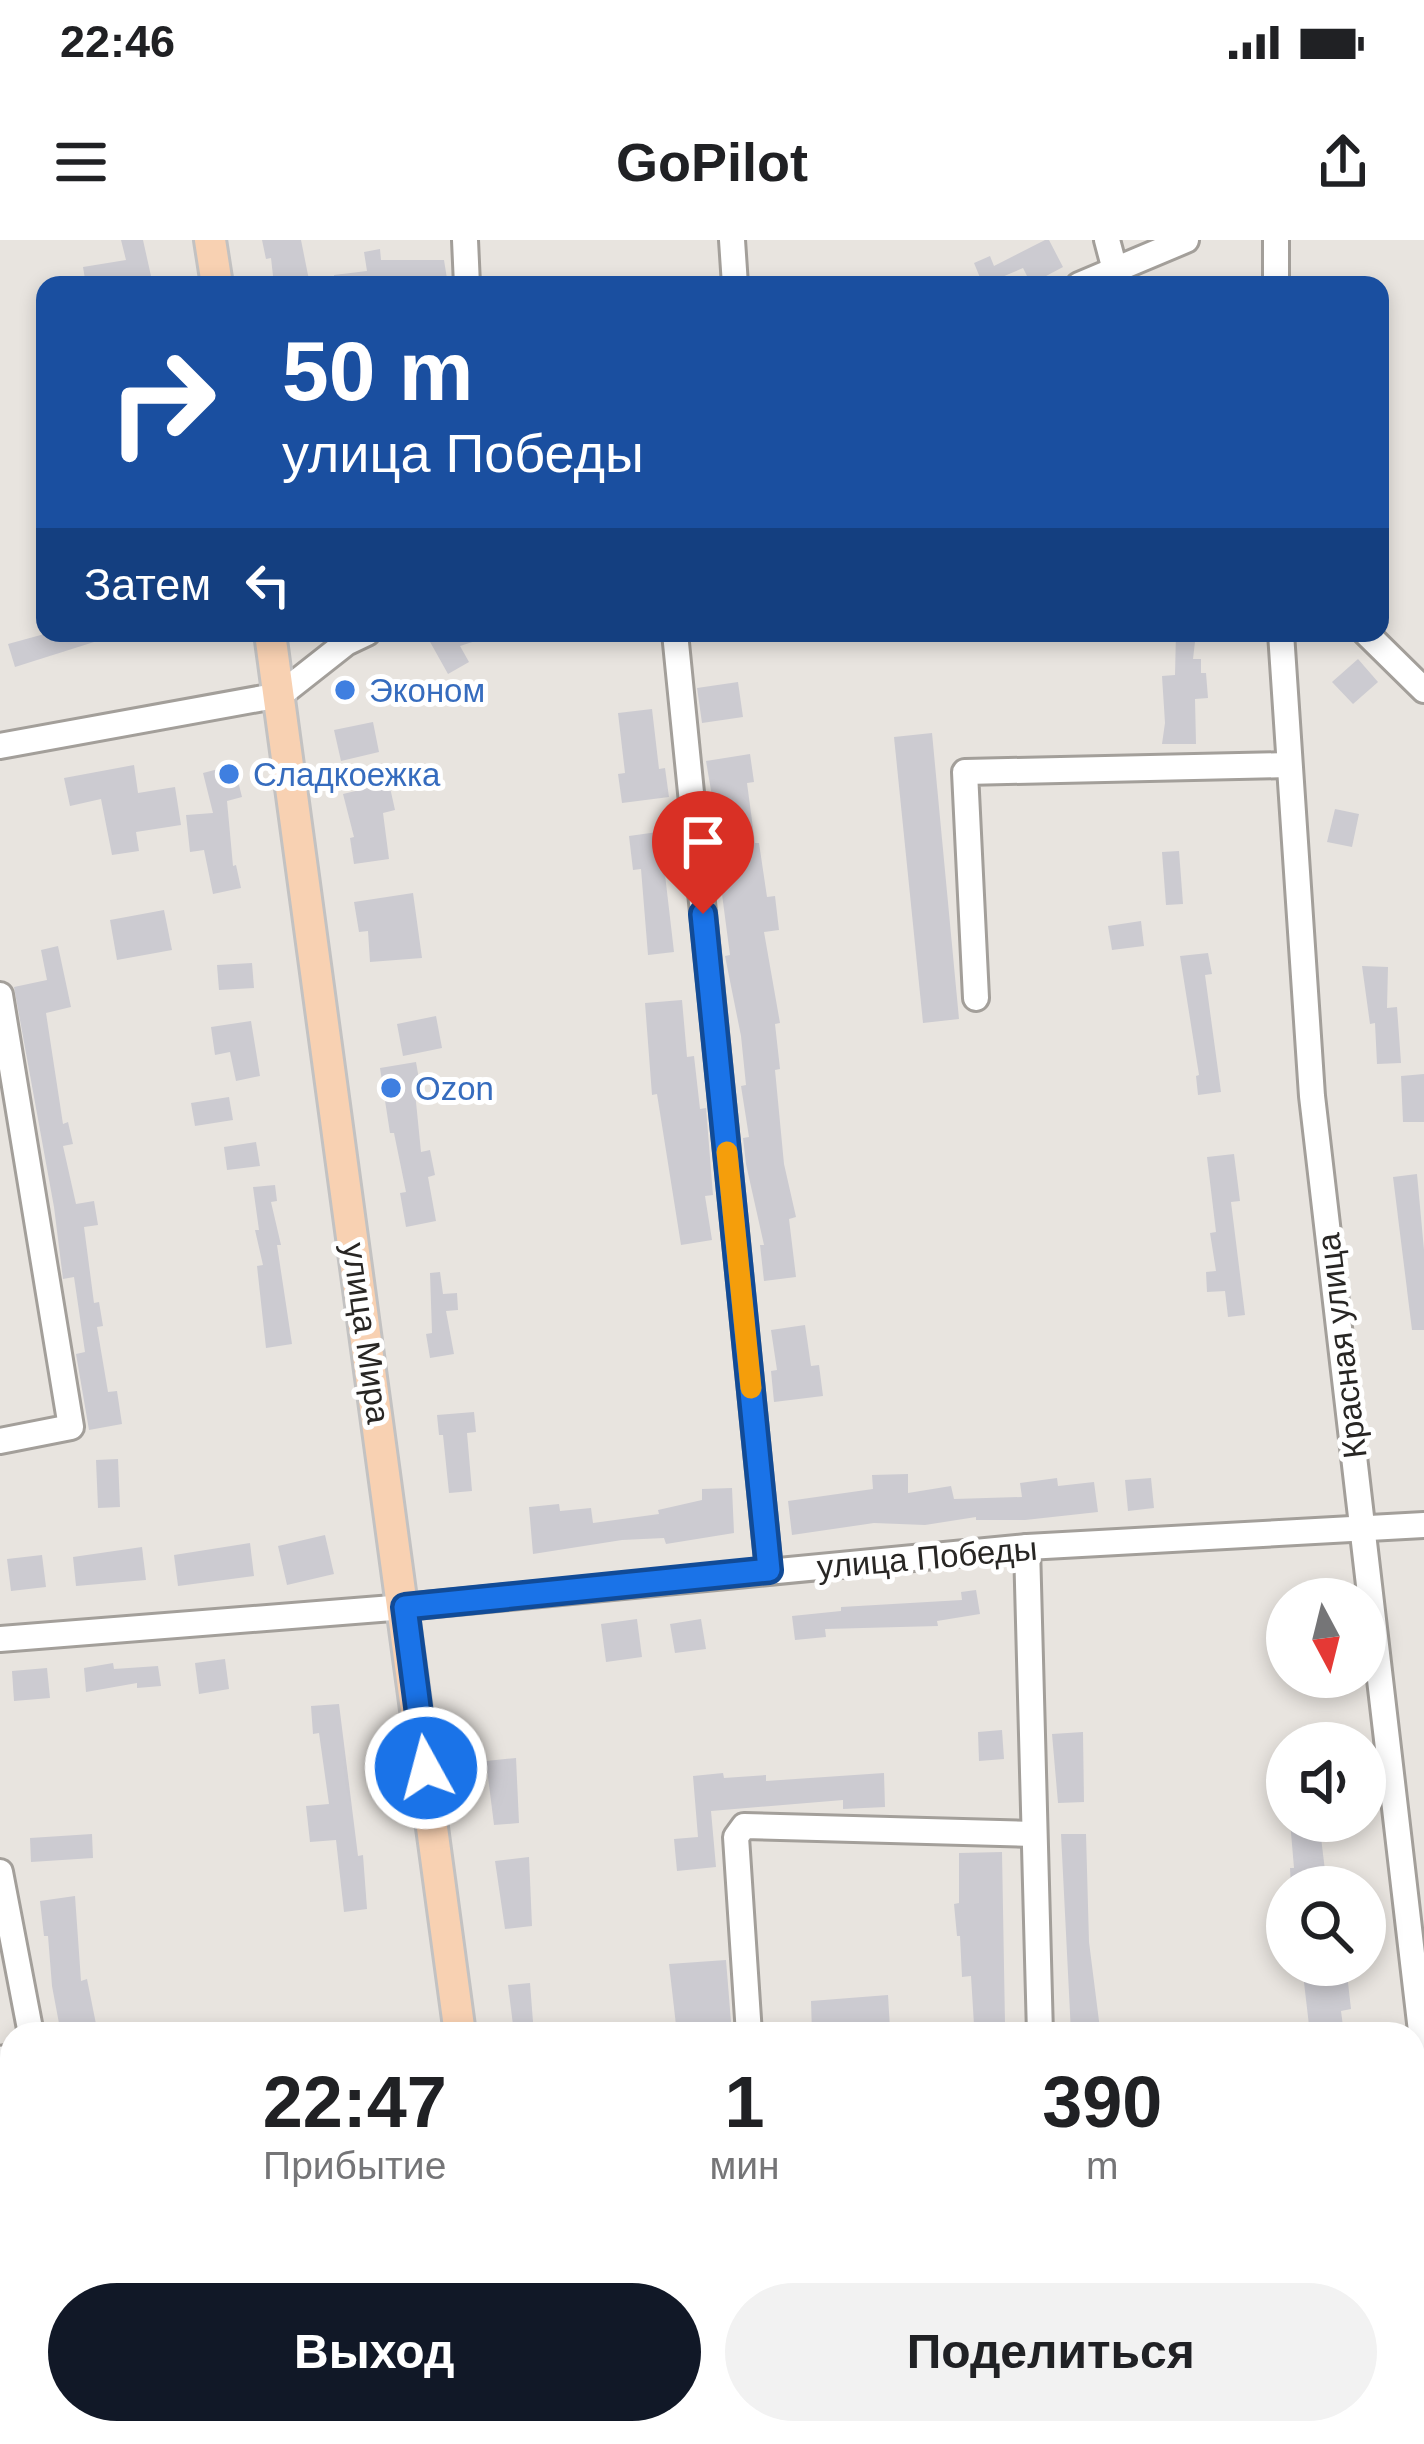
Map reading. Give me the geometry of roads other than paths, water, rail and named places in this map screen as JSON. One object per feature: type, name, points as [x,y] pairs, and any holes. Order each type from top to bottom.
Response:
[{"type":"main road","points":[[210,240],[216,276]]},
{"type":"main road","name":"улица Мира","points":[[271,642],[458,2022]]},
{"type":"street","points":[[465,240],[467,276]]},
{"type":"street","points":[[731,240],[734,276]]},
{"type":"street","points":[[1107,240],[1115,270]]},
{"type":"street","points":[[1101,276],[1186,240]]},
{"type":"street","points":[[1276,240],[1276,276]]},
{"type":"street","points":[[0,746],[280,695],[348,642]]},
{"type":"street","points":[[676,642],[769,1570]]},
{"type":"street","name":"Красная улица","points":[[1281,642],[1312,1096],[1420,2022]]},
{"type":"street","points":[[1375,642],[1424,690]]},
{"type":"street","points":[[976,998],[965,772],[1288,765]]},
{"type":"street","points":[[0,995],[71,1426],[0,1441]]},
{"type":"street","name":"улица Победы","points":[[0,1639],[405,1607],[1027,1547],[1424,1525]]},
{"type":"street","points":[[1027,1547],[1040,2022]]},
{"type":"street","points":[[748,2022],[736,1838],[744,1826],[1033,1834]]},
{"type":"street","points":[[0,1872],[29,2022]]},
{"type":"place","name":"Эконом","points":[[345,690]]},
{"type":"place","name":"Сладкоежка","points":[[229,774]]},
{"type":"place","name":"Ozon","points":[[391,1088]]}]
